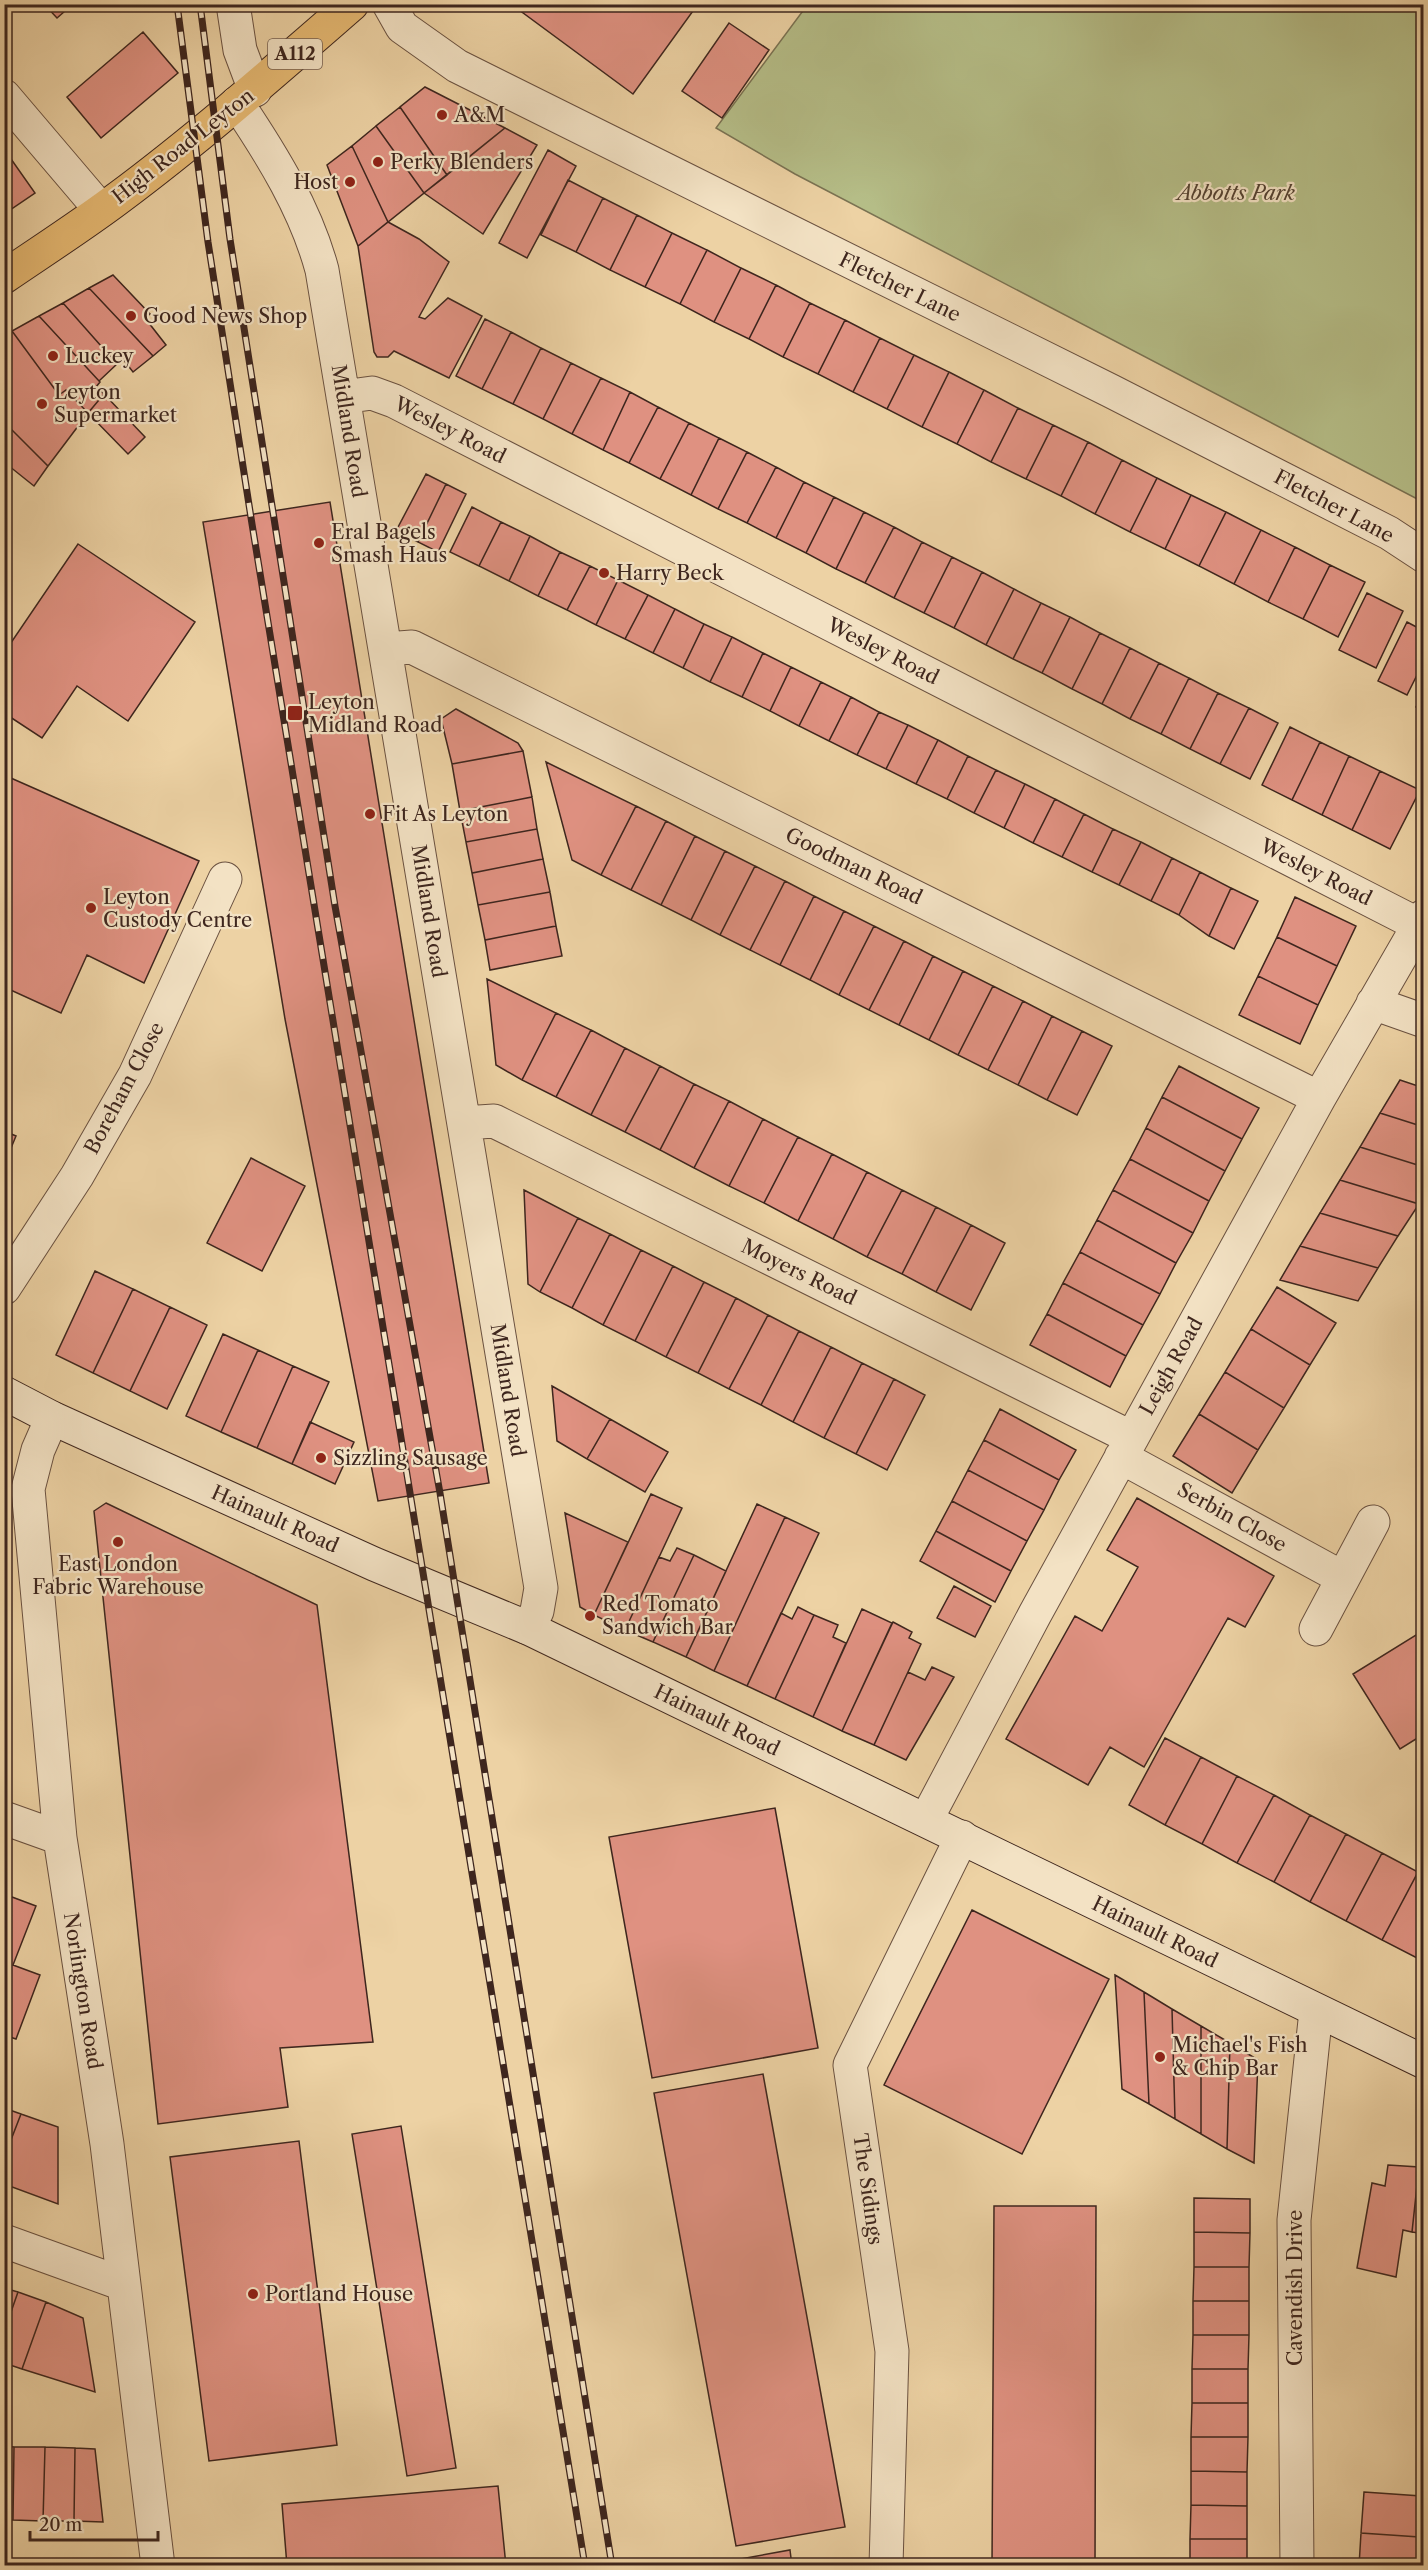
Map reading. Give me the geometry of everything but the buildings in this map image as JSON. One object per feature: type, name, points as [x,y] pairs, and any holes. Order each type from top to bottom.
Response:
[{"type":"main road","name":"High Road Leyton","points":[[4,277],[102,210],[246,97],[352,4]]},
{"type":"street","name":"Midland Road","points":[[233,4],[246,97],[315,241],[322,270],[541,1588],[537,1611],[528,1628]]},
{"type":"street","name":"Fletcher Lane","points":[[388,4],[402,27],[457,66],[1111,391],[1389,533],[1424,556]]},
{"type":"street","points":[[4,96],[102,210]]},
{"type":"street","name":"Wesley Road","points":[[343,397],[372,393],[394,401],[1421,921]]},
{"type":"street","name":"Goodman Road","points":[[386,649],[412,647],[1319,1098]]},
{"type":"street","name":"Boreham Close","points":[[4,1288],[76,1176],[135,1076],[225,879]]},
{"type":"street","name":"Leigh Road","points":[[926,1820],[1319,1098],[1421,921]]},
{"type":"street","points":[[1373,1003],[1424,1021]]},
{"type":"street","name":"Moyers Road","points":[[464,1123],[494,1121],[1127,1447]]},
{"type":"street","name":"Hainault Road","points":[[4,1393],[52,1418],[374,1564],[528,1628],[1424,2062]]},
{"type":"street","name":"Norlington Road","points":[[52,1418],[38,1450],[28,1489],[60,1838],[107,2144],[158,2565]]},
{"type":"street","name":"Serbin Close","points":[[1127,1447],[1342,1578]]},
{"type":"street","points":[[1316,1629],[1373,1522]]},
{"type":"street","points":[[4,1818],[60,1838]]},
{"type":"street","name":"The Sidings","points":[[886,2565],[891,2351],[850,2065],[962,1837]]},
{"type":"street","name":"Cavendish Drive","points":[[1297,2565],[1293,2220],[1316,2011]]},
{"type":"street","points":[[4,2241],[123,2284]]},
{"type":"green space","name":"Abbotts Park","points":[[808,4],[1423,5],[1423,502],[795,174],[716,128]]},
{"type":"railway","points":[[177,4],[208,242],[252,524],[585,2566]]},
{"type":"railway","points":[[200,4],[230,239],[335,906],[440,1493],[612,2566]]},
{"type":"place","name":"A&M","points":[[442,115]]},
{"type":"place","name":"Perky Blenders","points":[[378,162]]},
{"type":"place","name":"Host","points":[[350,182]]},
{"type":"place","name":"Good News Shop","points":[[131,316]]},
{"type":"place","name":"Luckey","points":[[53,356]]},
{"type":"place","name":"Leyton Supermarket","points":[[42,404]]},
{"type":"place","name":"Eral Bagels Smash Haus","points":[[319,543]]},
{"type":"place","name":"Harry Beck","points":[[604,573]]},
{"type":"place","name":"Leyton Midland Road","points":[[295,713]]},
{"type":"place","name":"Fit As Leyton","points":[[370,814]]},
{"type":"place","name":"Leyton Custody Centre","points":[[91,908]]},
{"type":"place","name":"Sizzling Sausage","points":[[321,1458]]},
{"type":"place","name":"East London Fabric Warehouse","points":[[118,1542]]},
{"type":"place","name":"Red Tomato Sandwich Bar","points":[[590,1616]]},
{"type":"place","name":"Michael's Fish & Chip Bar","points":[[1160,2057]]},
{"type":"place","name":"Portland House","points":[[253,2294]]}]
